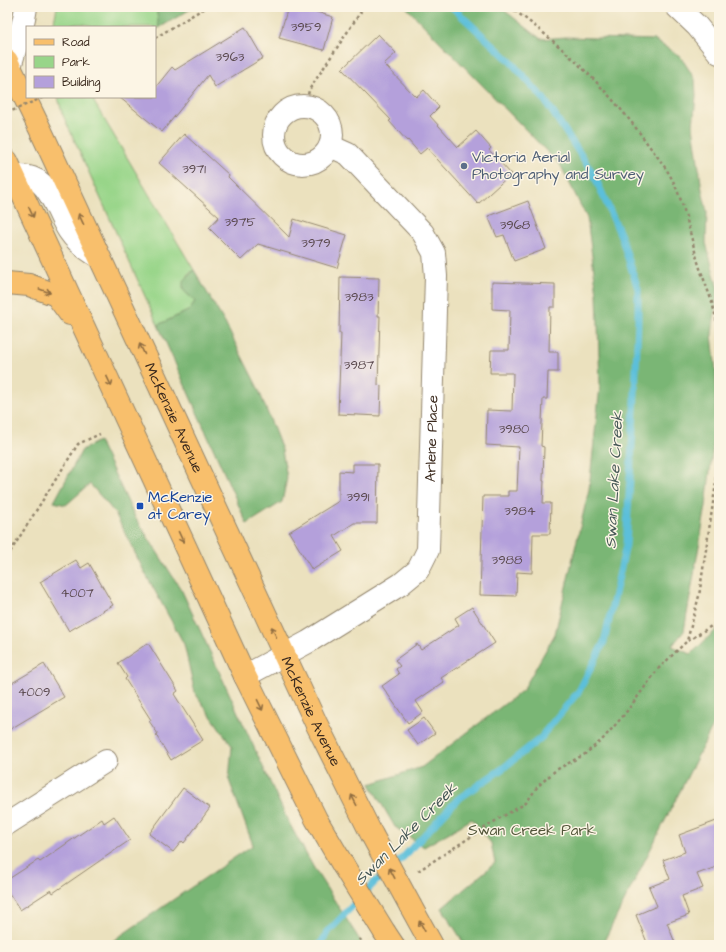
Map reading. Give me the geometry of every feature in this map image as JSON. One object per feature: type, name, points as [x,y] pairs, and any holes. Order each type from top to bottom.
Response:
[{"type":"main road","name":"McKenzie Avenue","points":[[8,70],[99,257],[320,730],[372,835],[432,945]]},
{"type":"main road","points":[[10,172],[90,340],[245,676],[313,812],[343,865],[389,939]]},
{"type":"main road","points":[[7,283],[29,285],[56,295],[90,340]]},
{"type":"street","points":[[8,70],[25,16],[26,7]]},
{"type":"street","points":[[677,7],[697,26],[719,53]]},
{"type":"street","points":[[306,106],[319,110],[328,120],[332,133],[330,146],[323,157],[311,163],[298,164],[286,159],[278,150],[274,138],[275,124],[282,114],[293,107],[306,106]]},
{"type":"street","name":"Arlene Place","points":[[245,676],[308,642],[402,584],[418,570],[428,550],[436,276],[434,253],[423,233],[348,154],[330,146]]},
{"type":"street","points":[[10,172],[35,180],[45,188],[54,200],[68,230],[82,247],[99,257]]},
{"type":"street","points":[[7,824],[106,761]]},
{"type":"path","points":[[156,37],[206,7]]},
{"type":"path","points":[[306,106],[309,90],[364,7]]},
{"type":"path","points":[[510,7],[533,24],[574,60],[604,90],[638,131],[673,181],[683,208],[715,313],[719,338]]},
{"type":"path","points":[[7,113],[42,98]]},
{"type":"path","points":[[7,557],[78,444],[100,434]]},
{"type":"path","points":[[687,641],[699,596],[715,490],[719,439]]},
{"type":"path","points":[[414,874],[440,856],[526,803],[538,786],[556,770],[585,754],[602,740],[624,715],[659,668],[687,641],[719,621]]},
{"type":"path","points":[[356,945],[363,937]]},
{"type":"green space","points":[[57,7],[194,7],[156,29],[156,26],[91,26],[74,24],[53,26]]},
{"type":"green space","points":[[156,7],[194,7],[159,28]]},
{"type":"green space","name":"Swan Creek Park","points":[[406,7],[500,7],[541,39],[567,37],[654,40],[680,56],[695,79],[696,96],[693,126],[702,190],[707,212],[706,243],[718,289],[712,334],[716,372],[716,419],[706,506],[684,631],[672,646],[691,654],[719,627],[719,714],[602,945],[465,945],[442,908],[495,863],[491,843],[472,819],[424,847],[395,827],[370,784],[422,767],[523,690],[555,634],[589,489],[600,386],[597,294],[587,218],[561,166]]},
{"type":"green space","points":[[58,98],[94,98],[94,102],[194,270],[189,273],[183,290],[195,301],[190,310],[158,325],[62,113]]},
{"type":"green space","points":[[194,270],[226,325],[258,388],[282,450],[287,478],[282,502],[247,524],[158,325],[190,310],[195,301],[183,290],[183,282]]},
{"type":"green space","points":[[99,441],[135,517],[182,591],[288,821],[315,870],[363,945],[107,945],[253,845],[229,780],[232,746],[195,693],[184,644],[145,573],[115,513],[90,484],[66,505],[54,502],[82,450]]},
{"type":"building","points":[[288,7],[314,7],[313,11],[333,17],[324,50],[279,38]]},
{"type":"building","points":[[245,27],[263,58],[215,87],[208,75],[162,132],[120,98],[156,98],[156,87],[172,67],[175,70]]},
{"type":"building","points":[[378,34],[396,53],[384,64],[416,97],[424,90],[439,107],[430,116],[458,147],[476,131],[491,148],[489,150],[511,174],[478,204],[427,148],[420,154],[389,121],[391,120],[342,69]]},
{"type":"building","points":[[184,134],[229,175],[228,177],[289,237],[294,219],[347,235],[337,268],[258,244],[241,260],[209,228],[219,217],[159,163]]},
{"type":"building","points":[[528,201],[546,249],[514,261],[504,235],[497,237],[488,216]]},
{"type":"building","points":[[340,277],[379,278],[378,316],[380,316],[378,385],[381,386],[380,416],[338,414],[341,333],[339,333]]},
{"type":"building","points":[[492,282],[555,284],[555,307],[550,307],[549,352],[558,352],[558,372],[548,372],[547,399],[543,399],[541,446],[544,447],[543,503],[551,503],[550,534],[533,534],[532,573],[517,572],[516,596],[480,595],[483,496],[508,496],[508,491],[517,491],[519,447],[486,445],[487,410],[512,411],[513,373],[490,373],[491,350],[509,350],[510,310],[492,309]]},
{"type":"building","points":[[353,464],[378,464],[377,523],[354,523],[334,536],[343,551],[312,570],[289,532],[339,501],[339,471],[353,472]]},
{"type":"building","points":[[76,560],[81,568],[89,563],[113,605],[69,631],[40,582]]},
{"type":"building","points":[[472,607],[495,643],[441,678],[444,682],[416,701],[423,712],[408,723],[382,686],[399,674],[396,669],[400,666],[395,660],[417,644],[421,650],[459,625],[455,618]]},
{"type":"building","points":[[148,643],[178,691],[174,694],[203,740],[171,760],[156,735],[158,734],[149,721],[151,720],[125,679],[127,677],[118,663]]},
{"type":"building","points":[[44,664],[64,697],[7,731],[7,686]]},
{"type":"building","points":[[424,718],[435,733],[418,745],[407,730]]},
{"type":"building","points":[[183,788],[210,808],[184,843],[182,841],[173,852],[149,834]]},
{"type":"building","points":[[114,816],[130,840],[53,893],[51,890],[20,910],[7,890],[7,880],[38,860],[40,862],[102,819],[104,823]]},
{"type":"building","points":[[719,820],[719,866],[697,874],[703,888],[682,896],[689,915],[667,923],[676,945],[648,945],[636,915],[657,906],[649,887],[670,879],[663,860],[685,852],[679,835]]},
{"type":"waterway","name":"Swan Lake Creek","points":[[320,945],[327,933],[375,882],[393,868],[458,799],[502,769],[542,737],[579,691],[604,642],[626,545],[635,394],[638,289],[621,236],[594,175],[544,99],[510,61],[452,7]]},
{"type":"place","name":"Victoria Aerial Photography and Survey","points":[[464,166]]},
{"type":"place","name":"McKenzie at Carey","points":[[140,506]]}]
